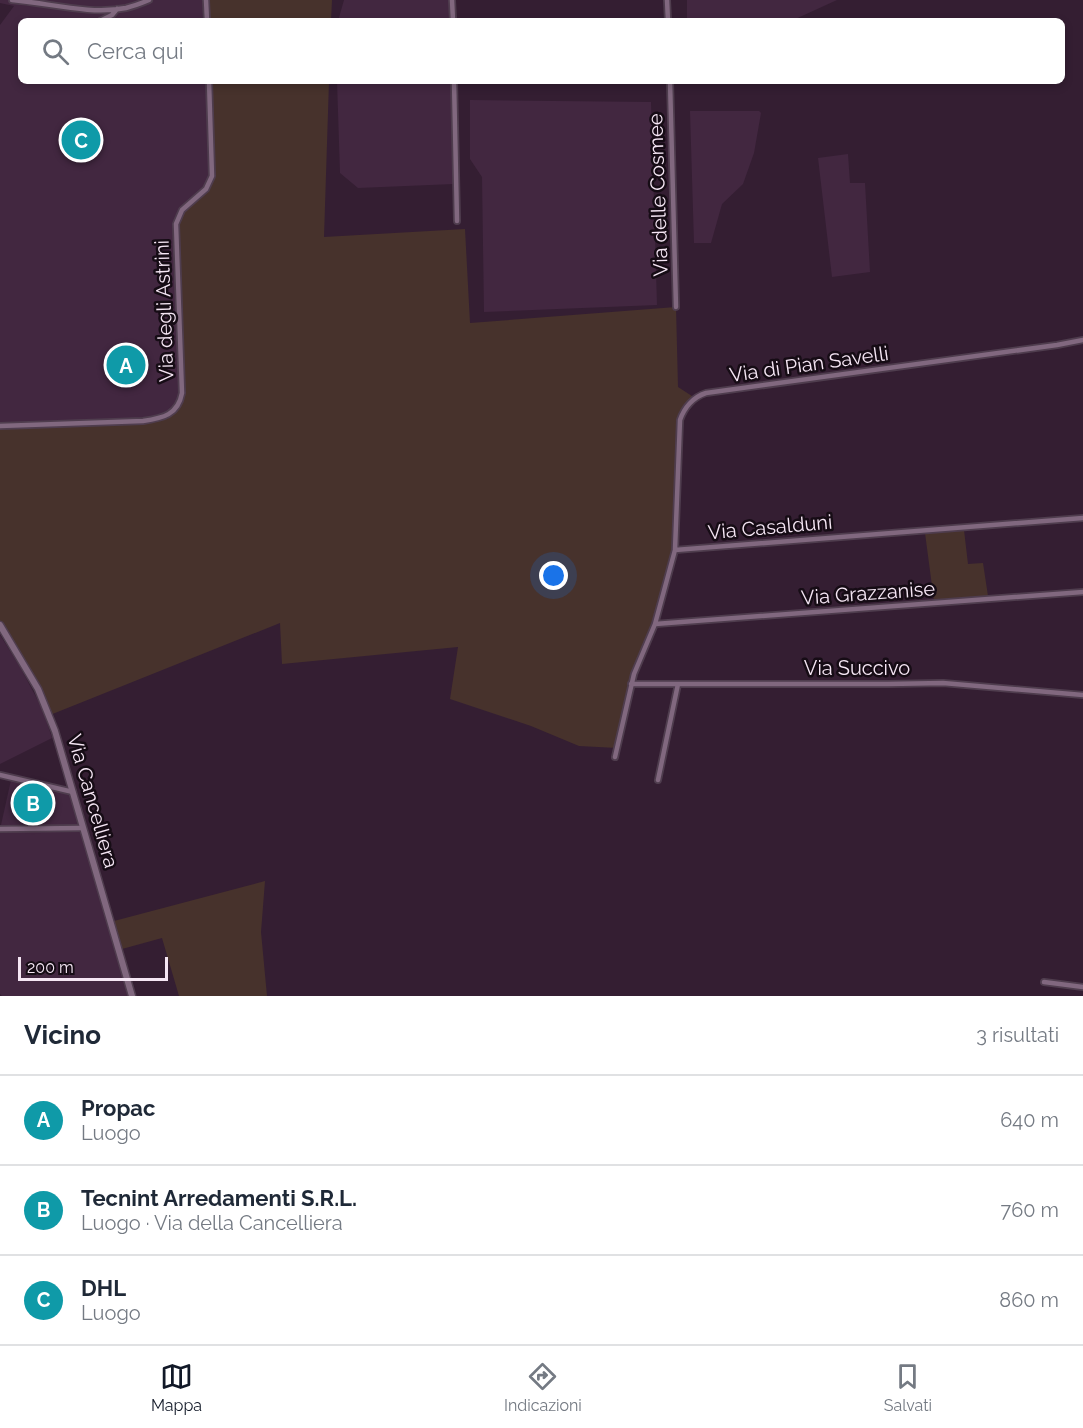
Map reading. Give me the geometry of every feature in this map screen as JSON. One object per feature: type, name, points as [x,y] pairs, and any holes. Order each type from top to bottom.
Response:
[{"type":"street","points":[[12,0],[92,9],[117,9],[149,0]]},
{"type":"street","points":[[206,0],[207,18]]},
{"type":"street","points":[[452,0],[453,18]]},
{"type":"street","points":[[667,0],[668,18]]},
{"type":"street","points":[[106,18],[117,9]]},
{"type":"street","name":"Via degli Astrini","points":[[0,426],[143,421],[165,416],[177,407],[182,393],[176,224],[182,210],[206,189],[212,176],[209,84]]},
{"type":"street","points":[[454,84],[457,221]]},
{"type":"street","name":"Via delle Cosmee","points":[[670,84],[676,307]]},
{"type":"street","name":"Via di Pian Savelli","points":[[675,550],[680,420],[698,396],[706,393],[1054,346],[1083,340]]},
{"type":"street","name":"Via Casalduni","points":[[675,550],[1083,518]]},
{"type":"street","points":[[615,757],[631,684],[639,659],[655,624],[675,550]]},
{"type":"street","name":"Via Grazzanise","points":[[655,624],[1083,592]]},
{"type":"street","name":"Via Cancelliera","points":[[0,625],[38,689],[55,731],[132,996]]},
{"type":"street","name":"Via Succivo","points":[[631,684],[931,682],[1083,695]]},
{"type":"street","points":[[658,780],[678,684]]},
{"type":"street","points":[[0,775],[73,792]]},
{"type":"street","points":[[0,829],[83,828]]},
{"type":"street","points":[[1044,982],[1083,987]]},
{"type":"shaded area","points":[[0,0],[206,0],[207,18],[18,18],[18,84],[209,84],[212,176],[196,198],[182,393],[172,413],[154,420],[0,426],[0,25],[14,6],[0,3]]},
{"type":"shaded area","points":[[206,0],[332,0],[331,18],[207,18]]},
{"type":"shaded area","points":[[344,0],[451,0],[451,18],[339,18]]},
{"type":"shaded area","points":[[687,0],[837,0],[798,18],[687,18]]},
{"type":"shaded area","points":[[209,84],[329,84],[324,237],[465,229],[470,323],[676,307],[678,387],[695,398],[681,415],[675,550],[655,624],[637,665],[617,748],[579,746],[531,726],[450,699],[458,647],[282,664],[280,623],[50,715],[0,625],[0,426],[154,420],[172,413],[182,393],[176,224],[182,210],[196,198],[212,176]]},
{"type":"shaded area","points":[[337,84],[452,84],[454,184],[358,188],[340,173]]},
{"type":"shaded area","points":[[470,100],[651,102],[657,305],[484,312],[482,177],[470,159]]},
{"type":"shaded area","points":[[690,111],[759,111],[761,113],[754,153],[743,184],[722,204],[711,243],[694,243]]},
{"type":"shaded area","points":[[848,154],[850,183],[865,183],[870,272],[832,277],[818,158]]},
{"type":"shaded area","points":[[964,530],[968,564],[983,563],[988,596],[934,601],[925,533]]},
{"type":"shaded area","points":[[0,635],[43,710],[52,738],[0,764]]},
{"type":"shaded area","points":[[11,780],[70,795],[79,825],[1,825]]},
{"type":"shaded area","points":[[81,831],[128,996],[2,996],[0,994],[0,832]]},
{"type":"shaded area","points":[[265,881],[261,932],[267,996],[179,996],[162,938],[122,949],[114,921]]},
{"type":"place","name":"DHL","points":[[81,140]]},
{"type":"place","name":"Propac","points":[[126,365]]},
{"type":"place","name":"Tecnint Arredamenti S.R.L.","points":[[33,803]]}]
